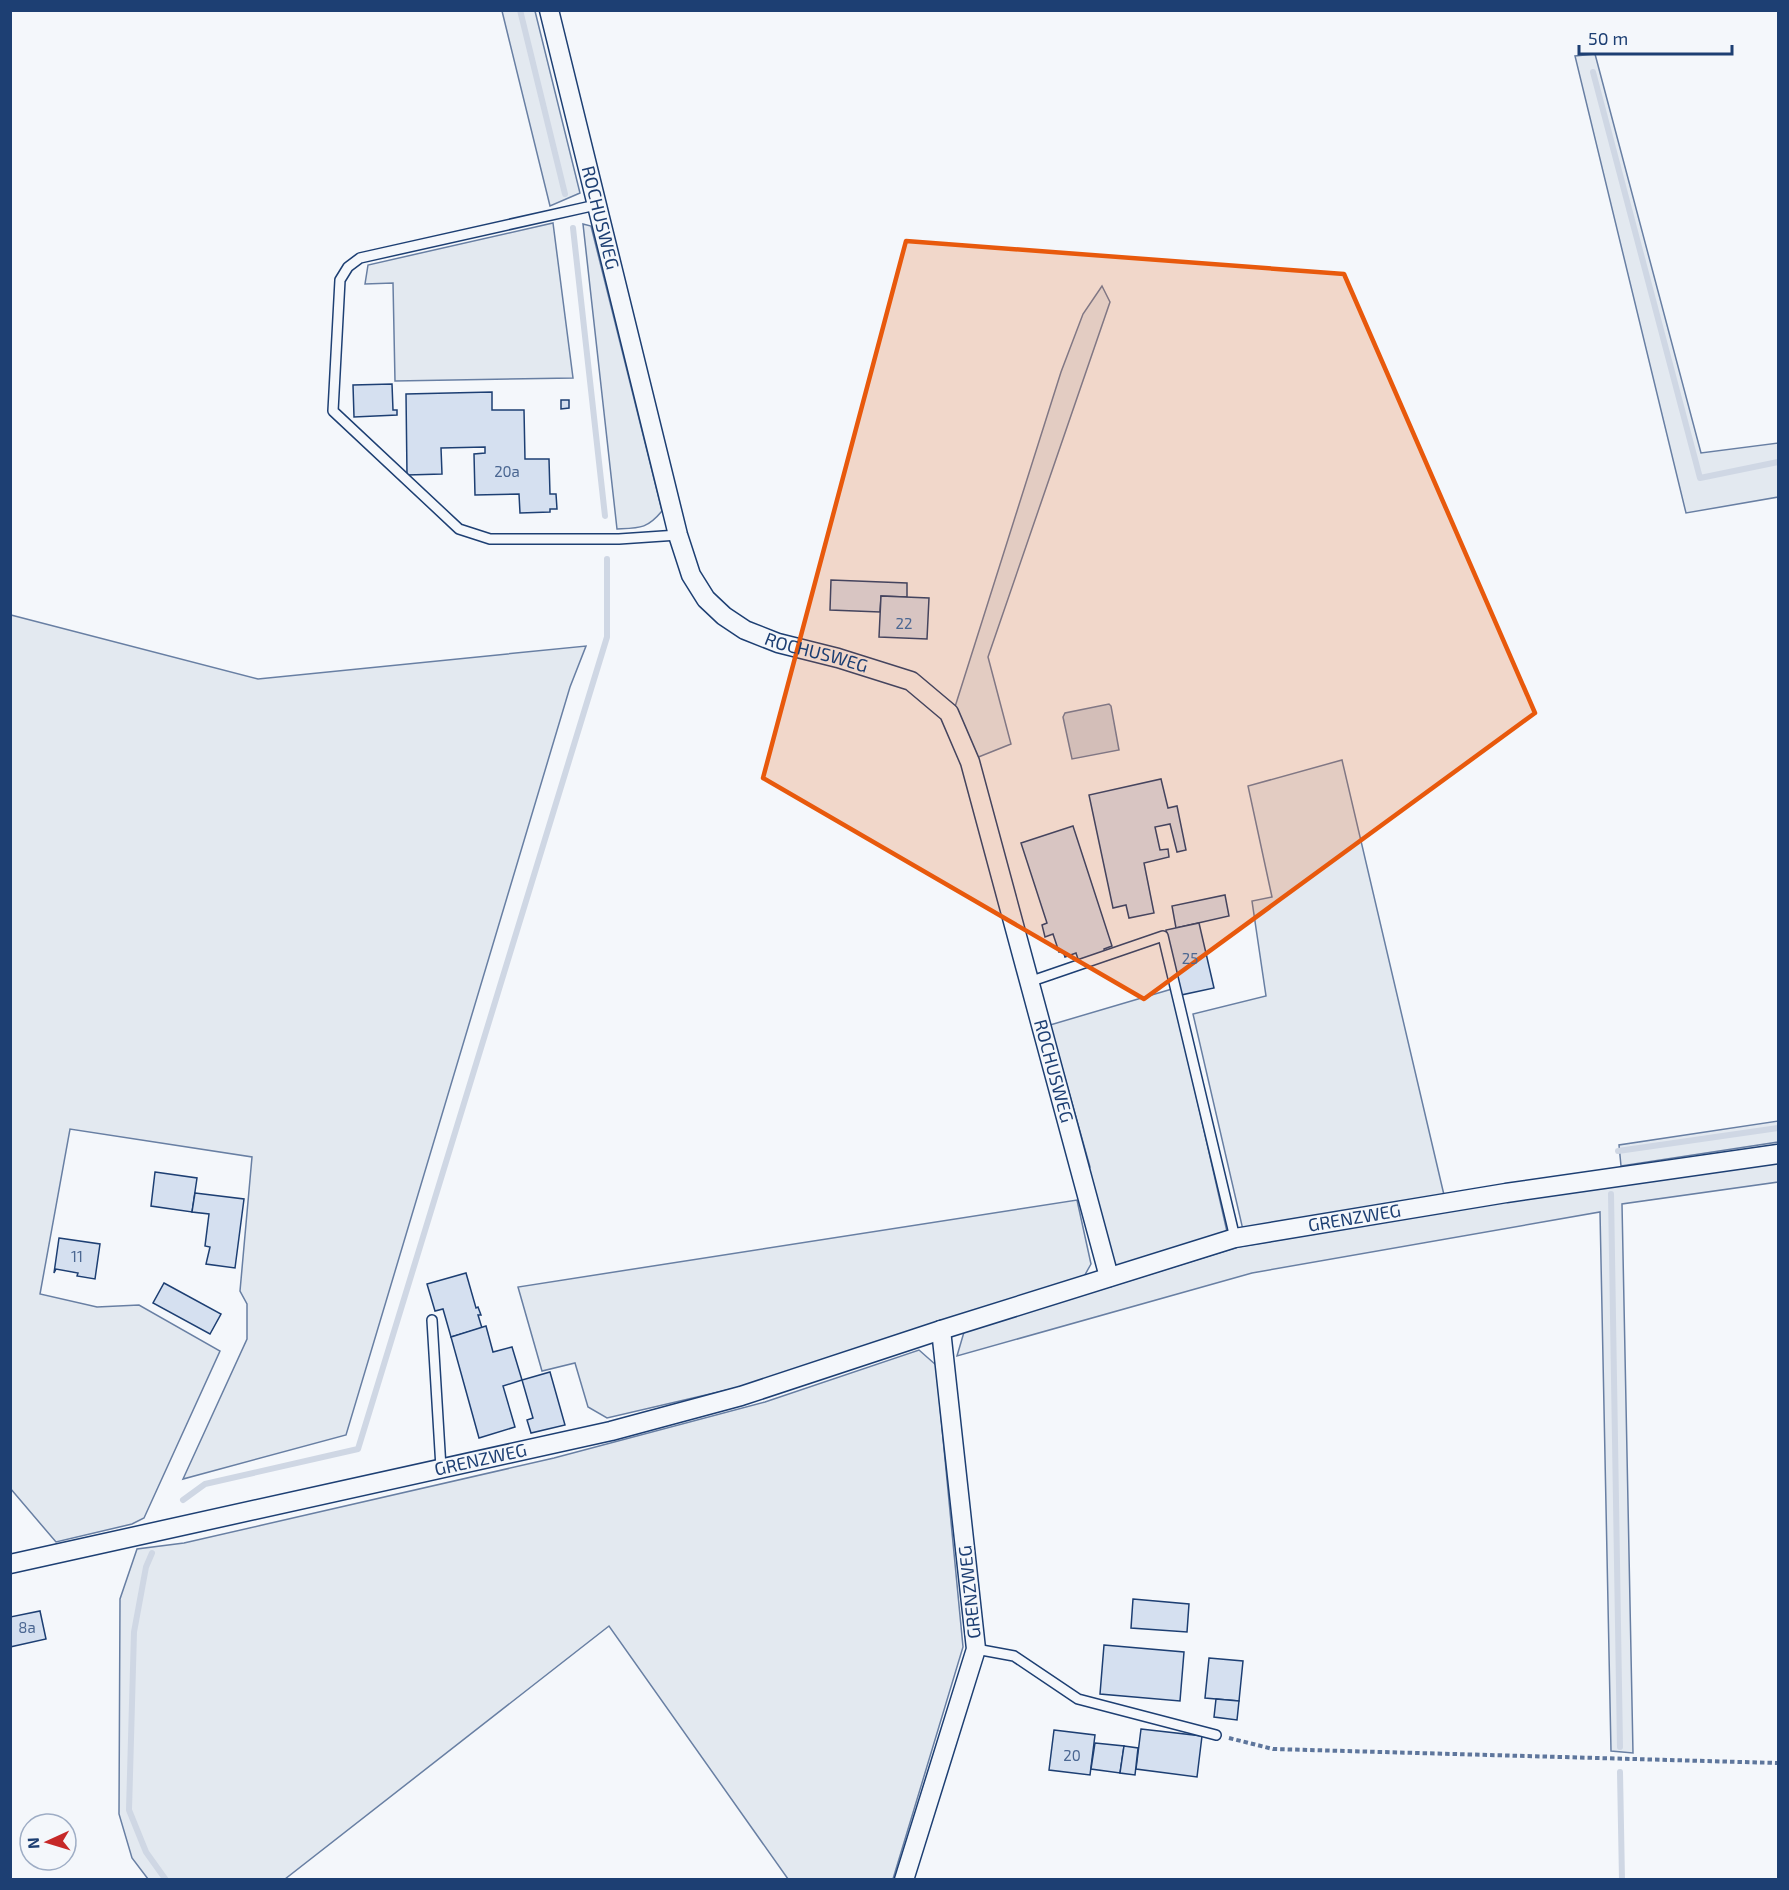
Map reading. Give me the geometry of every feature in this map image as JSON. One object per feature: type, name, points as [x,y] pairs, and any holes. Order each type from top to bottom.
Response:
[{"type":"street","name":"ROCHUSWEG","points":[[549,10],[678,534],[691,575],[706,599],[724,616],[745,630],[778,643],[911,681],[949,713],[970,762],[1109,1277]]},
{"type":"street","name":"GRENZWEG","points":[[10,1564],[611,1431],[730,1399],[1235,1238],[1506,1193],[1779,1154]]},
{"type":"street","name":"GRENZWEG","points":[[904,1880],[976,1649],[941,1330]]},
{"type":"lane","points":[[596,205],[360,258],[348,267],[339,280],[333,411],[459,529],[490,539],[620,539],[678,534]]},
{"type":"lane","points":[[1029,982],[1163,936],[1235,1238]]},
{"type":"lane","points":[[432,1320],[441,1468]]},
{"type":"lane","points":[[976,1649],[1014,1656],[1078,1699],[1216,1735]]},
{"type":"path","points":[[1216,1735],[1273,1749],[1779,1763]]},
{"type":"highlighted area","points":[[906,241],[1344,274],[1535,713],[1144,999],[763,778]]},
{"type":"shaded area","points":[[502,11],[535,11],[580,193],[550,206]]},
{"type":"shaded area","points":[[1595,54],[1701,453],[1778,443],[1778,497],[1686,513],[1575,56]]},
{"type":"shaded area","points":[[553,223],[573,378],[395,381],[393,283],[365,284],[368,265]]},
{"type":"shaded area","points":[[583,224],[591,226],[662,511],[652,521],[637,528],[617,529]]},
{"type":"shaded area","points":[[1102,286],[1110,302],[988,657],[1011,744],[976,758],[954,710],[1061,372],[1083,314]]},
{"type":"shaded area","points":[[11,615],[258,679],[586,646],[570,687],[346,1435],[183,1479],[247,1339],[247,1304],[240,1291],[252,1157],[70,1129],[40,1294],[97,1307],[139,1305],[220,1351],[144,1518],[132,1524],[56,1542],[10,1488]]},
{"type":"shaded area","points":[[1109,704],[1119,750],[1072,759],[1063,717],[1065,713]]},
{"type":"shaded area","points":[[1342,760],[1444,1195],[1243,1230],[1193,1014],[1266,996],[1252,901],[1272,897],[1248,786]]},
{"type":"shaded area","points":[[1172,989],[1228,1236],[1127,1267],[1109,1263],[1083,1169],[1090,1167],[1050,1025]]},
{"type":"shaded area","points":[[1778,1121],[1778,1142],[1621,1166],[1619,1145]]},
{"type":"shaded area","points":[[1778,1162],[1778,1182],[1622,1204],[1633,1753],[1611,1751],[1600,1212],[1252,1273],[957,1356],[964,1332],[1238,1247],[1507,1201]]},
{"type":"shaded area","points":[[1077,1200],[1091,1264],[1082,1280],[740,1387],[607,1418],[588,1407],[575,1363],[542,1371],[518,1287]]},
{"type":"shaded area","points":[[919,1350],[936,1365],[963,1647],[893,1879],[788,1879],[609,1626],[285,1879],[148,1879],[132,1858],[119,1814],[120,1599],[137,1549],[184,1543],[554,1458],[765,1402]]},
{"type":"building","points":[[392,384],[393,410],[397,410],[397,415],[354,417],[353,385]]},
{"type":"building","points":[[492,392],[492,410],[524,410],[525,459],[549,459],[550,494],[556,494],[557,509],[550,509],[550,512],[520,513],[519,494],[475,495],[474,454],[485,453],[485,447],[441,448],[442,474],[407,475],[406,394]]},
{"type":"building","points":[[561,400],[569,400],[569,408],[561,409]]},
{"type":"building","points":[[831,580],[907,583],[907,597],[881,596],[880,612],[830,610]]},
{"type":"building","points":[[881,596],[929,598],[927,639],[879,637]]},
{"type":"building","points":[[1161,779],[1168,808],[1177,806],[1186,850],[1177,852],[1170,824],[1155,827],[1160,850],[1168,849],[1169,857],[1144,863],[1154,913],[1129,918],[1126,905],[1113,908],[1089,795]]},
{"type":"building","points":[[1073,826],[1112,946],[1104,949],[1105,953],[1079,962],[1076,953],[1065,957],[1063,951],[1059,952],[1053,934],[1045,937],[1042,925],[1047,923],[1021,843]]},
{"type":"building","points":[[1225,895],[1229,916],[1176,928],[1172,906]]},
{"type":"building","points":[[1199,923],[1214,988],[1181,995],[1166,930]]},
{"type":"building","points":[[155,1172],[197,1178],[192,1212],[151,1206]]},
{"type":"building","points":[[195,1193],[244,1199],[235,1268],[206,1264],[210,1247],[205,1246],[209,1214],[192,1212]]},
{"type":"building","points":[[59,1238],[100,1244],[95,1279],[56,1269],[54,1273]]},
{"type":"building","points":[[466,1273],[476,1308],[478,1307],[481,1315],[478,1315],[482,1328],[451,1337],[443,1309],[435,1311],[427,1284]]},
{"type":"building","points":[[164,1283],[221,1314],[210,1334],[153,1303]]},
{"type":"building","points":[[486,1326],[493,1352],[512,1347],[522,1380],[503,1386],[515,1427],[479,1438],[451,1337]]},
{"type":"building","points":[[550,1372],[565,1425],[531,1433],[527,1420],[533,1418],[522,1380]]},
{"type":"building","points":[[1133,1599],[1189,1604],[1187,1632],[1131,1628]]},
{"type":"building","points":[[40,1611],[46,1639],[10,1647],[10,1617]]},
{"type":"building","points":[[1104,1645],[1184,1652],[1180,1701],[1100,1694]]},
{"type":"building","points":[[1209,1658],[1243,1661],[1239,1701],[1205,1698]]},
{"type":"building","points":[[1216,1699],[1239,1701],[1237,1720],[1214,1717]]},
{"type":"building","points":[[1141,1729],[1202,1736],[1197,1777],[1136,1769]]},
{"type":"building","points":[[1054,1730],[1095,1735],[1090,1775],[1049,1770]]},
{"type":"building","points":[[1095,1743],[1124,1746],[1120,1773],[1091,1769]]},
{"type":"building","points":[[1124,1746],[1138,1748],[1135,1775],[1120,1773]]},
{"type":"waterway","points":[[520,10],[565,194]]},
{"type":"waterway","points":[[1593,72],[1700,478],[1778,462]]},
{"type":"waterway","points":[[573,228],[605,516]]},
{"type":"waterway","points":[[183,1500],[205,1484],[358,1449],[607,637],[607,559]]},
{"type":"waterway","points":[[1618,1151],[1778,1128]]},
{"type":"waterway","points":[[1611,1194],[1620,1747]]},
{"type":"waterway","points":[[152,1553],[146,1567],[134,1632],[129,1810],[146,1852],[166,1880]]},
{"type":"waterway","points":[[1620,1772],[1622,1880]]}]
